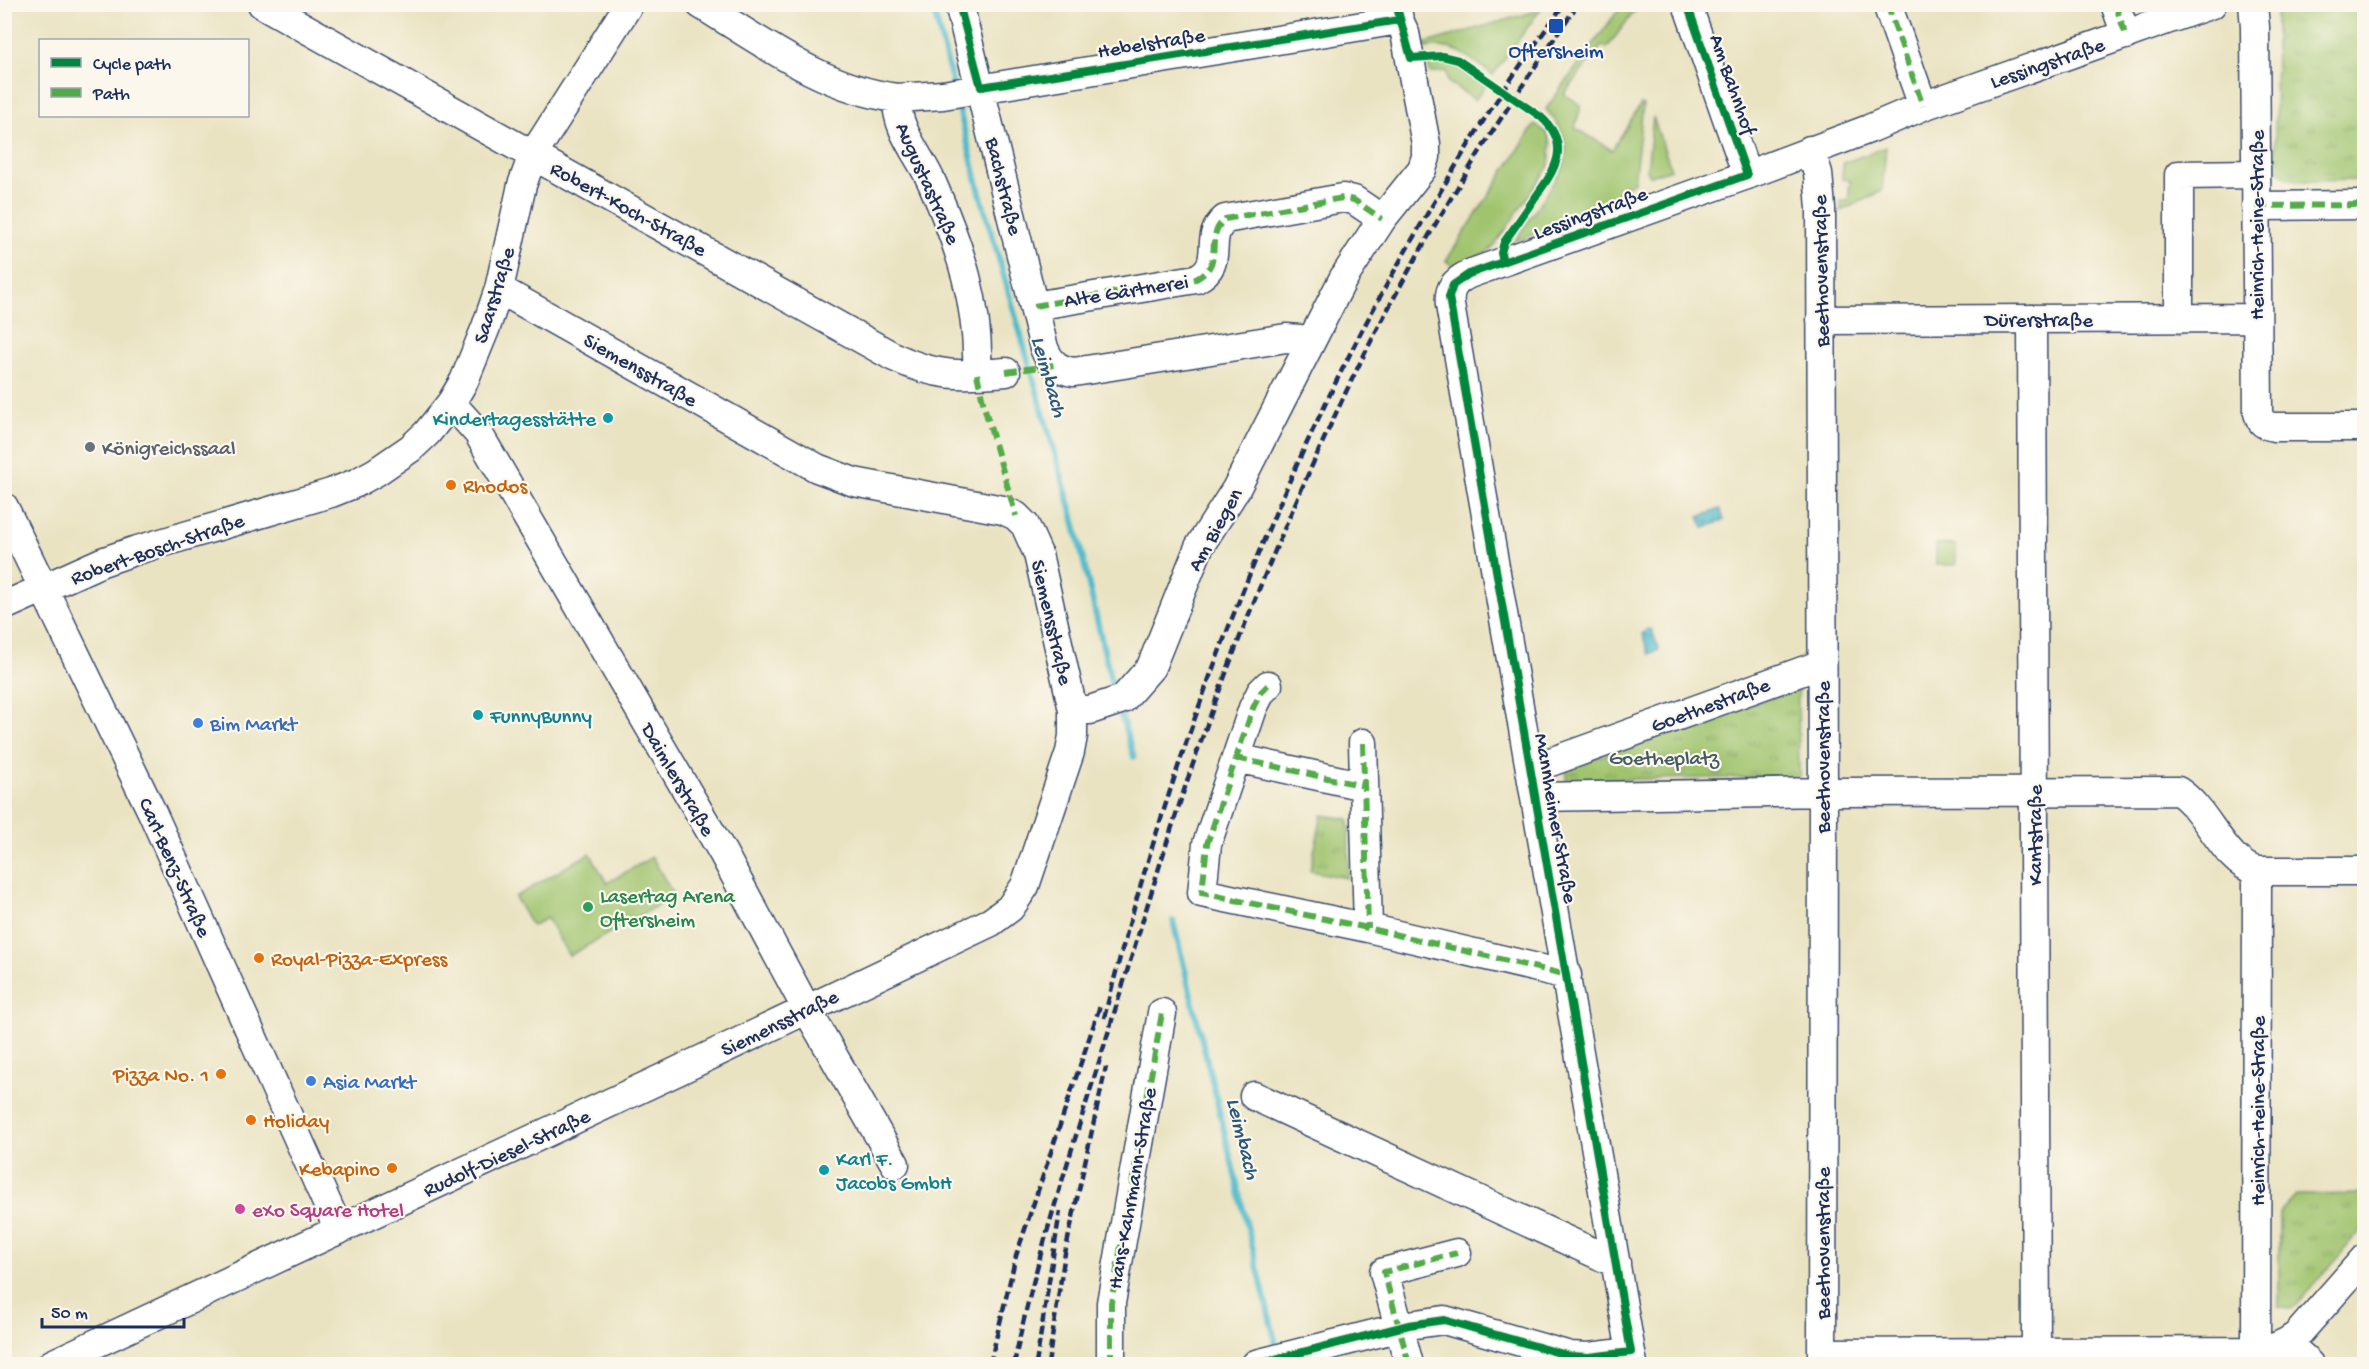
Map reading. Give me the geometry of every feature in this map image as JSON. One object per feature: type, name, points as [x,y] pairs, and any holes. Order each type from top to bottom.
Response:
[{"type":"street","name":"Robert-Koch-Straße","points":[[262,4],[894,357],[918,368],[950,375],[1006,372]]},
{"type":"street","name":"Saarstraße","points":[[279,508],[331,493],[376,472],[411,448],[427,433],[451,403],[475,356],[499,289],[522,185],[532,155],[629,4]]},
{"type":"street","name":"Augustastraße","points":[[700,4],[832,81],[863,92],[897,98],[963,91]]},
{"type":"street","name":"Bachstraße","points":[[959,4],[963,91],[1034,306],[1044,348],[1054,365],[1064,371],[1074,372],[1286,338],[1300,339],[1310,343]]},
{"type":"street","name":"Am Bahnhof","points":[[1687,4],[1747,175]]},
{"type":"street","points":[[1887,4],[1923,106]]},
{"type":"street","points":[[2115,4],[2126,35]]},
{"type":"street","name":"Lessingstraße","points":[[1450,291],[1458,280],[1469,274],[1747,175],[1923,106],[2212,4]]},
{"type":"street","name":"Heinrich-Heine-Straße","points":[[2253,4],[2256,318],[2260,421],[2265,426],[2364,427]]},
{"type":"street","name":"Hebelstraße","points":[[963,91],[1397,12]]},
{"type":"street","name":"Am Biegen","points":[[1073,710],[1090,710],[1114,703],[1151,667],[1199,547],[1236,489],[1343,279],[1382,219],[1422,169],[1426,157],[1426,144],[1407,41],[1397,12]]},
{"type":"street","name":"Augustastraße","points":[[897,98],[898,114],[906,138],[932,183],[964,264],[978,334],[977,374]]},
{"type":"street","name":"Beethovenstraße","points":[[1810,150],[1818,174],[1821,208],[1822,1359]]},
{"type":"street","points":[[2179,319],[2179,175],[2256,174]]},
{"type":"street","name":"Alte Gärtnerei","points":[[1034,306],[1196,279],[1207,274],[1213,265],[1216,226],[1224,219],[1343,198],[1354,200],[1382,219]]},
{"type":"street","points":[[2256,206],[2364,205]]},
{"type":"street","name":"Siemensstraße","points":[[499,289],[817,468],[854,482],[1003,510],[1016,516],[1025,525],[1038,554],[1073,710],[1073,736],[1070,752],[1025,886],[1010,908],[991,922],[665,1077]]},
{"type":"street","name":"Mannheimer Straße","points":[[1450,291],[1450,305],[1467,406],[1632,1358]]},
{"type":"street","name":"Dürerstraße","points":[[1821,320],[2256,318]]},
{"type":"street","name":"Kantstraße","points":[[2032,319],[2036,1352]]},
{"type":"street","name":"Daimlerstraße","points":[[451,403],[478,433],[723,853],[806,1008],[895,1164]]},
{"type":"street","name":"Carl-Benz-Straße","points":[[4,507],[152,812],[339,1230]]},
{"type":"street","name":"Robert-Bosch-Straße","points":[[4,606],[134,551],[279,508]]},
{"type":"street","name":"Goethestraße","points":[[1531,769],[1822,664]]},
{"type":"street","points":[[1268,685],[1256,700],[1207,844],[1202,893],[1368,928],[1567,975]]},
{"type":"street","points":[[1363,743],[1368,928]]},
{"type":"street","points":[[1236,758],[1364,786]]},
{"type":"street","points":[[1536,796],[2178,791],[2189,799],[2240,864],[2247,869],[2257,871],[2364,871]]},
{"type":"street","name":"Heinrich-Heine-Straße","points":[[2256,1351],[2257,871]]},
{"type":"street","name":"Hans-Kahrmann-Straße","points":[[1111,1365],[1111,1303],[1162,1013]]},
{"type":"street","name":"Rudolf-Diesel-Straße","points":[[52,1365],[665,1077]]},
{"type":"street","points":[[1254,1096],[1616,1263]]},
{"type":"street","points":[[1410,1365],[1384,1272],[1457,1253]]},
{"type":"street","points":[[1822,1359],[2036,1352],[2130,1358],[2272,1349],[2286,1344],[2297,1335],[2364,1259]]},
{"type":"street","points":[[1273,1361],[1400,1328],[1444,1320],[1570,1356],[1632,1358]]},
{"type":"street","points":[[2286,1344],[2309,1365]]},
{"type":"green space","points":[[1622,5],[1639,5],[1607,48],[1602,45],[1564,94],[1581,105],[1575,128],[1612,150],[1641,104],[1643,105],[1634,182],[1620,189],[1612,207],[1515,241],[1563,169],[1566,152],[1564,136],[1557,122],[1546,109]]},
{"type":"green space","points":[[2276,5],[2364,5],[2364,180],[2298,181],[2286,177],[2275,167]]},
{"type":"green space","points":[[1540,10],[1493,75],[1462,53],[1445,48],[1425,48],[1423,44]]},
{"type":"green space","points":[[1441,60],[1459,67],[1486,85],[1475,100],[1448,82],[1446,71],[1430,73],[1428,62]]},
{"type":"green space","points":[[1653,117],[1671,169],[1650,176],[1647,170]]},
{"type":"green space","points":[[1535,124],[1547,133],[1551,143],[1549,166],[1494,246],[1486,253],[1453,266],[1446,261]]},
{"type":"green space","points":[[1886,147],[1882,191],[1841,211],[1841,201],[1848,201],[1850,180],[1842,179],[1843,163]]},
{"type":"green space","points":[[1936,544],[1956,545],[1956,565],[1936,565]]},
{"type":"green space","name":"Goetheplatz","points":[[1798,688],[1799,777],[1566,780],[1566,768]]},
{"type":"green space","points":[[1322,815],[1349,819],[1348,878],[1310,871]]},
{"type":"green space","name":"Lasertag Arena Oftersheim","points":[[590,853],[607,883],[652,857],[674,896],[569,956],[547,918],[532,926],[515,897]]},
{"type":"green space","points":[[2364,1194],[2364,1227],[2292,1310],[2279,1306],[2279,1213],[2296,1195]]},
{"type":"water","points":[[1720,509],[1724,520],[1704,528],[1699,517]]},
{"type":"water","points":[[1647,629],[1652,630],[1659,650],[1649,654],[1642,634]]},
{"type":"waterway","name":"Leimbach","points":[[932,4],[953,85]]},
{"type":"waterway","name":"Leimbach","points":[[957,101],[980,193],[1073,516],[1114,694]]},
{"type":"waterway","name":"Leimbach","points":[[1119,709],[1134,757]]},
{"type":"waterway","name":"Leimbach","points":[[1173,921],[1278,1352]]},
{"type":"railway","points":[[1104,1018],[1153,845],[1211,674],[1243,590],[1315,425],[1355,344],[1439,194],[1480,126],[1564,4]]},
{"type":"railway","points":[[1014,1364],[1035,1274],[1074,1140],[1170,833],[1221,687],[1271,560],[1345,394],[1424,243],[1483,146],[1578,4]]},
{"type":"railway","points":[[990,1364],[1016,1256],[1101,1003]]},
{"type":"railway","points":[[1048,1364],[1065,1253],[1106,1067]]},
{"type":"railway","points":[[1036,1364],[1060,1211]]},
{"type":"marked path","points":[[1887,4],[1923,106]]},
{"type":"marked path","points":[[2115,4],[2126,35]]},
{"type":"marked path","points":[[1034,306],[1196,279],[1210,266],[1215,235],[1225,219],[1343,198],[1354,200],[1382,219]]},
{"type":"marked path","points":[[2256,206],[2364,205]]},
{"type":"marked path","points":[[1006,372],[1054,365]]},
{"type":"marked path","points":[[977,374],[1016,516]]},
{"type":"marked path","points":[[1268,685],[1261,692],[1253,708],[1207,844],[1202,893],[1368,928],[1567,975]]},
{"type":"marked path","points":[[1363,743],[1368,928]]},
{"type":"marked path","points":[[1236,758],[1364,786]]},
{"type":"marked path","points":[[1111,1364],[1111,1303],[1162,1013]]},
{"type":"marked path","points":[[1409,1364],[1384,1272],[1457,1253]]},
{"type":"cycle path","points":[[959,4],[981,87],[1399,20]]},
{"type":"cycle path","points":[[1396,4],[1411,58],[1442,56],[1458,60],[1541,117],[1556,138],[1558,148],[1553,168],[1504,242],[1501,253],[1503,262]]},
{"type":"cycle path","points":[[1256,1364],[1409,1325],[1444,1320],[1570,1356],[1589,1357],[1631,1352],[1449,297],[1453,285],[1469,274],[1747,175],[1687,4]]},
{"type":"place","name":"Oftersheim","points":[[1556,26]]},
{"type":"place","name":"Kindertagesstätte","points":[[608,418]]},
{"type":"place","name":"Königreichssaal","points":[[90,447]]},
{"type":"place","name":"Rhodos","points":[[451,485]]},
{"type":"place","name":"FunnyBunny","points":[[478,715]]},
{"type":"place","name":"Bim Markt","points":[[198,723]]},
{"type":"place","name":"Lasertag Arena Oftersheim","points":[[588,907]]},
{"type":"place","name":"Royal-Pizza-Express","points":[[259,958]]},
{"type":"place","name":"Pizza No. 1","points":[[221,1074]]},
{"type":"place","name":"Asia Markt","points":[[311,1081]]},
{"type":"place","name":"Holiday","points":[[251,1120]]},
{"type":"place","name":"Kebapino","points":[[392,1168]]},
{"type":"place","name":"Karl F. Jacobs GmbH","points":[[824,1170]]},
{"type":"place","name":"eXo Square Hotel","points":[[240,1209]]}]
